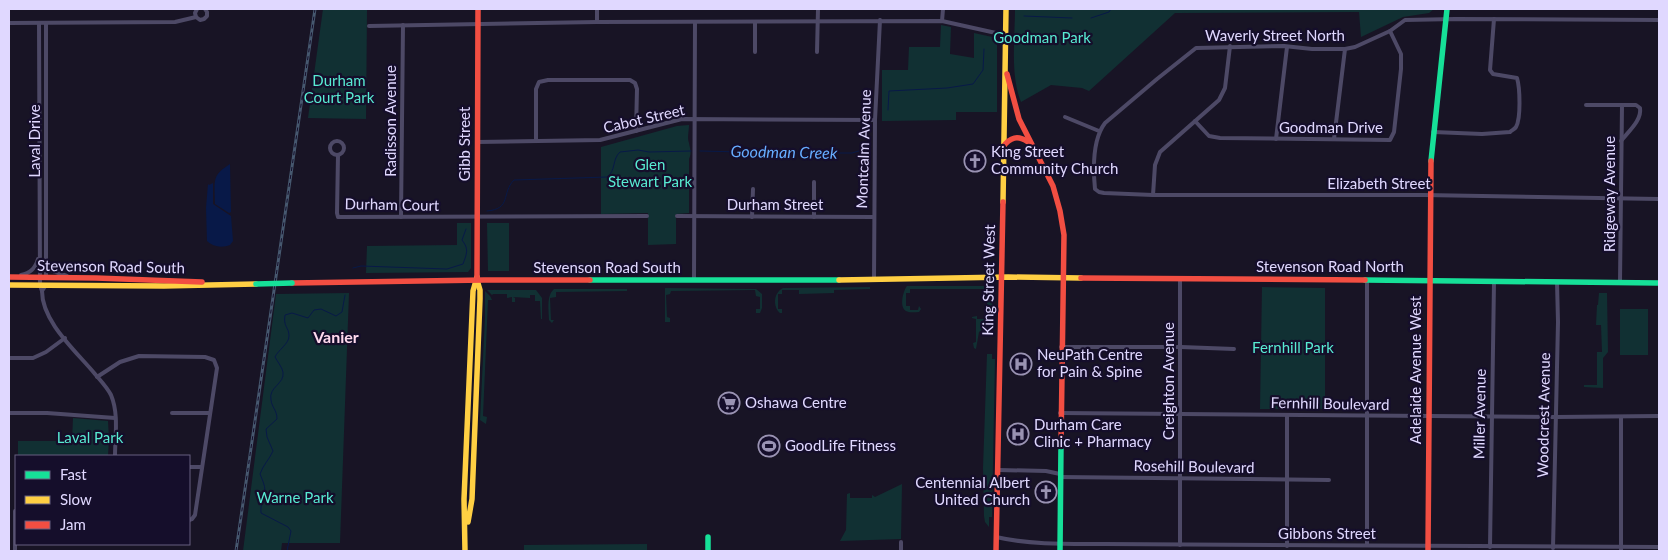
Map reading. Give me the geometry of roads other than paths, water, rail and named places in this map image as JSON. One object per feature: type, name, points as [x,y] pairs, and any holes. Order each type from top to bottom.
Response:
[{"type":"main road","name":"Gibb Street","points":[[465,551],[465,534],[472,498],[480,290],[477,280],[478,9]]},
{"type":"main road","name":"King Street West","points":[[996,551],[1006,9]]},
{"type":"main road","name":"Adelaide Avenue West","points":[[1428,548],[1430,156],[1447,9]]},
{"type":"main road","points":[[1005,62],[1019,119],[1053,186],[1064,235],[1060,413],[1060,551]]},
{"type":"main road","points":[[1003,148],[1010,139],[1015,137],[1023,138],[1033,146]]},
{"type":"main road","name":"Stevenson Road South","points":[[12,277],[197,281],[212,284]]},
{"type":"main road","name":"Stevenson Road North","points":[[1001,277],[1659,283]]},
{"type":"main road","name":"Stevenson Road South","points":[[9,285],[42,287],[477,280],[874,280],[1001,277]]},
{"type":"main road","points":[[708,537],[708,551]]},
{"type":"street","points":[[196,17],[197,9]]},
{"type":"street","points":[[9,24],[175,22],[196,17],[200,20],[204,19],[207,16],[205,9]]},
{"type":"street","points":[[597,9],[597,22]]},
{"type":"street","points":[[817,52],[818,9]]},
{"type":"street","points":[[942,21],[943,9]]},
{"type":"street","points":[[1433,132],[1482,134],[1510,132],[1517,126],[1519,112],[1519,85],[1517,78],[1493,74],[1490,70],[1494,19]]},
{"type":"street","points":[[369,26],[880,20],[942,21],[1006,34]]},
{"type":"street","name":"Montcalm Avenue","points":[[874,280],[876,120],[880,20]]},
{"type":"street","name":"Waverly Street North","points":[[1099,131],[1105,123],[1157,78],[1196,48],[1230,46],[1287,47],[1312,50],[1345,49],[1355,47],[1390,31],[1405,20],[1659,20]]},
{"type":"street","points":[[694,280],[695,22]]},
{"type":"street","points":[[755,22],[755,52]]},
{"type":"street","name":"Laval Drive","points":[[39,23],[40,245],[43,277]]},
{"type":"street","name":"Laval Drive","points":[[46,23],[46,259],[42,300],[48,316],[97,376],[110,395],[115,408],[115,455]]},
{"type":"street","name":"Radisson Avenue","points":[[401,217],[403,25]]},
{"type":"street","name":"Goodman Drive","points":[[1195,122],[1209,136],[1220,138],[1390,140],[1394,132],[1401,54],[1390,31]]},
{"type":"street","points":[[1153,195],[1155,165],[1160,152],[1219,100],[1226,88],[1230,46]]},
{"type":"street","points":[[1276,139],[1287,47]]},
{"type":"street","points":[[1334,139],[1345,49]]},
{"type":"street","points":[[536,141],[536,89],[539,82],[548,80],[630,80],[635,83],[637,89],[636,131]]},
{"type":"street","points":[[1586,105],[1636,105],[1640,108],[1641,114],[1621,141]]},
{"type":"street","name":"Ridgeway Avenue","points":[[1620,282],[1622,105]]},
{"type":"street","points":[[1065,117],[1099,131]]},
{"type":"street","name":"Cabot Street","points":[[477,142],[600,140],[671,121],[694,119],[876,120]]},
{"type":"street","name":"Elizabeth Street","points":[[1099,131],[1094,177],[1095,189],[1099,192],[1153,195],[1659,199]]},
{"type":"street","name":"Durham Court","points":[[338,155],[338,217],[477,218]]},
{"type":"street","points":[[814,182],[814,217]]},
{"type":"street","points":[[752,217],[753,189]]},
{"type":"street","points":[[477,218],[647,216]]},
{"type":"street","name":"Durham Street","points":[[677,216],[874,216]]},
{"type":"street","name":"Laval Drive","points":[[12,277],[28,273],[36,266],[40,245]]},
{"type":"street","points":[[46,259],[53,271],[71,277]]},
{"type":"street","name":"Creighton Avenue","points":[[1180,278],[1180,544]]},
{"type":"street","points":[[1366,545],[1368,415],[1367,280]]},
{"type":"street","name":"Miller Avenue","points":[[1490,547],[1494,282]]},
{"type":"street","name":"Woodcrest Avenue","points":[[1552,548],[1558,322],[1557,282]]},
{"type":"street","points":[[9,358],[33,358],[46,352],[65,338]]},
{"type":"street","points":[[1061,346],[1234,349]]},
{"type":"street","points":[[97,376],[120,362],[139,356],[211,358],[214,360],[217,368],[200,483],[195,515],[190,520]]},
{"type":"street","points":[[9,413],[47,413],[115,418]]},
{"type":"street","points":[[172,413],[210,413]]},
{"type":"street","name":"Fernhill Boulevard","points":[[1060,413],[1491,417],[1659,416]]},
{"type":"street","points":[[1287,414],[1287,546]]},
{"type":"street","points":[[1621,417],[1621,549]]},
{"type":"street","points":[[190,467],[202,467]]},
{"type":"street","name":"Rosehill Boulevard","points":[[998,470],[1046,471],[1060,476],[1328,480]]},
{"type":"street","points":[[14,511],[15,551]]},
{"type":"street","name":"Gibbons Street","points":[[996,538],[1104,544],[1366,545],[1428,548],[1621,549],[1659,547]]},
{"type":"street","points":[[901,542],[901,551]]},
{"type":"street","points":[[1104,544],[1104,551]]},
{"type":"water","points":[[230,164],[231,212],[229,213],[215,204],[215,180],[220,172]]},
{"type":"water","points":[[213,183],[213,204],[231,216],[233,241],[227,246],[215,246],[207,241],[206,208],[208,184]]},
{"type":"waterway","name":"Goodman Creek","points":[[1091,18],[1109,12],[1111,9]]},
{"type":"waterway","name":"Goodman Creek","points":[[1024,16],[1072,18]]},
{"type":"waterway","name":"Goodman Creek","points":[[888,110],[889,91],[947,88],[973,84],[983,70],[984,49]]},
{"type":"waterway","name":"Goodman Creek","points":[[700,151],[852,153],[862,150],[867,146]]},
{"type":"waterway","name":"Goodman Creek","points":[[487,211],[495,210],[503,204],[510,185],[514,180],[607,177],[612,172],[620,152],[638,150],[649,152],[691,151]]},
{"type":"waterway","name":"Goodman Creek","points":[[353,268],[361,266],[447,269],[463,264],[467,251],[462,240],[466,229]]},
{"type":"waterway","name":"Goodman Creek","points":[[287,551],[291,531],[288,527],[261,513],[265,491],[260,474],[273,451],[266,429],[277,419],[271,396],[283,376],[283,372],[275,357],[289,339],[285,315],[292,313],[308,318],[314,310],[321,309],[336,316],[342,312],[345,295]]},
{"type":"railway","points":[[236,551],[315,9]]},
{"type":"place","name":"King Street Community Church","points":[[975,161]]},
{"type":"place","name":"NeuPath Centre for Pain & Spine","points":[[1021,364]]},
{"type":"place","name":"Oshawa Centre","points":[[729,403]]},
{"type":"place","name":"Durham Care Clinic + Pharmacy","points":[[1018,434]]},
{"type":"place","name":"GoodLife Fitness","points":[[769,446]]},
{"type":"place","name":"Centennial Albert United Church","points":[[1046,492]]},
{"type":"district","name":"Vanier","points":[[336,337]]},
{"type":"park label","name":"Goodman Park","points":[[1042,38]]},
{"type":"park label","name":"Durham Court Park","points":[[339,90]]},
{"type":"park label","name":"Glen Stewart Park","points":[[650,174]]},
{"type":"park label","name":"Fernhill Park","points":[[1293,348]]},
{"type":"park label","name":"Laval Park","points":[[90,438]]},
{"type":"park label","name":"Warne Park","points":[[295,498]]}]
